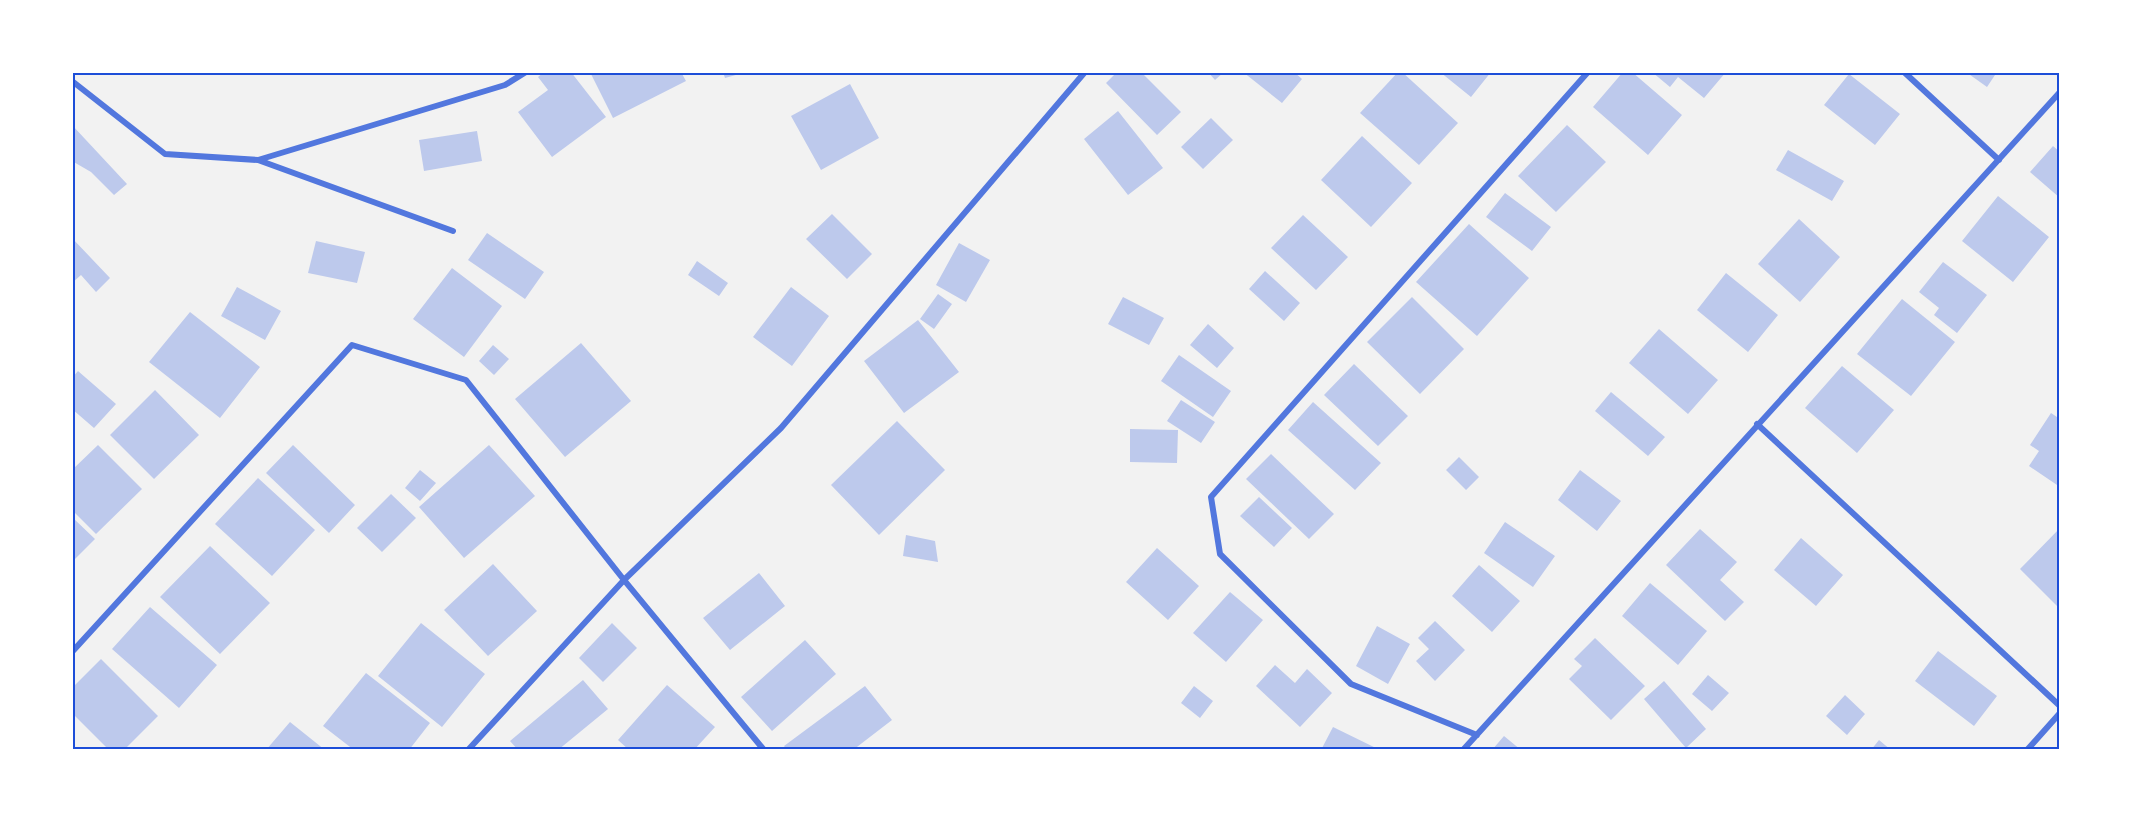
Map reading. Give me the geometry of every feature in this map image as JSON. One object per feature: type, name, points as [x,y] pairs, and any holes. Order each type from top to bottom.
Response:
[{"type":"street","points":[[258,160],[505,85],[526,72]]},
{"type":"street","points":[[468,750],[624,580],[780,428],[1085,72]]},
{"type":"street","points":[[1477,735],[1351,684],[1220,554],[1211,497],[1588,72]]},
{"type":"street","points":[[1904,72],[1999,160]]},
{"type":"street","points":[[72,81],[165,154],[258,160],[453,231]]},
{"type":"street","points":[[1463,750],[2060,92]]},
{"type":"street","points":[[72,652],[351,345],[466,380],[624,580],[764,750]]},
{"type":"street","points":[[1757,424],[2060,706]]},
{"type":"street","points":[[2027,750],[2060,713]]},
{"type":"building","points":[[544,72],[571,72],[606,117],[552,157],[518,112],[548,90],[538,77]]},
{"type":"building","points":[[590,72],[681,72],[686,81],[613,118]]},
{"type":"building","points":[[723,72],[743,72],[743,73],[725,78]]},
{"type":"building","points":[[1117,72],[1141,72],[1181,112],[1157,135],[1106,83]]},
{"type":"building","points":[[1208,72],[1224,72],[1215,80]]},
{"type":"building","points":[[1243,72],[1294,72],[1302,79],[1282,103]]},
{"type":"building","points":[[1398,72],[1402,72],[1458,123],[1419,165],[1360,113]]},
{"type":"building","points":[[1440,72],[1491,72],[1471,97]]},
{"type":"building","points":[[1623,72],[1632,72],[1682,115],[1648,155],[1593,107]]},
{"type":"building","points":[[1652,72],[1726,72],[1704,98],[1678,77],[1670,87]]},
{"type":"building","points":[[1966,72],[1997,72],[1987,87]]},
{"type":"building","points":[[1849,74],[1900,114],[1875,145],[1824,105]]},
{"type":"building","points":[[850,84],[879,138],[821,170],[791,116]]},
{"type":"building","points":[[1118,111],[1163,168],[1128,195],[1084,139]]},
{"type":"building","points":[[1211,118],[1233,140],[1203,169],[1181,147]]},
{"type":"building","points":[[72,125],[127,184],[114,195],[91,172],[72,161]]},
{"type":"building","points":[[1567,125],[1606,162],[1556,212],[1518,176]]},
{"type":"building","points":[[477,131],[482,161],[424,171],[419,140]]},
{"type":"building","points":[[1362,136],[1412,183],[1371,227],[1321,180]]},
{"type":"building","points":[[2053,146],[2060,152],[2060,198],[2030,172]]},
{"type":"building","points":[[1788,150],[1844,181],[1832,201],[1776,170]]},
{"type":"building","points":[[1505,193],[1551,227],[1532,251],[1486,217]]},
{"type":"building","points":[[1998,196],[2049,237],[2013,282],[1962,241]]},
{"type":"building","points":[[832,214],[872,254],[847,279],[806,239]]},
{"type":"building","points":[[1303,215],[1348,257],[1316,290],[1271,248]]},
{"type":"building","points":[[1799,219],[1840,257],[1800,302],[1758,264]]},
{"type":"building","points":[[1469,224],[1529,278],[1477,336],[1416,282]]},
{"type":"building","points":[[487,233],[544,272],[525,299],[468,260]]},
{"type":"building","points":[[72,238],[110,278],[96,292],[81,275],[72,283]]},
{"type":"building","points":[[316,241],[365,252],[357,283],[308,273]]},
{"type":"building","points":[[959,243],[990,260],[966,302],[936,285]]},
{"type":"building","points":[[697,261],[728,283],[719,296],[688,275]]},
{"type":"building","points":[[1943,262],[1987,295],[1957,333],[1934,315],[1939,308],[1919,292]]},
{"type":"building","points":[[452,268],[502,306],[464,357],[413,319]]},
{"type":"building","points":[[1265,271],[1300,303],[1284,321],[1249,289]]},
{"type":"building","points":[[1726,273],[1778,315],[1748,352],[1697,310]]},
{"type":"building","points":[[237,287],[281,311],[265,340],[221,316]]},
{"type":"building","points":[[791,287],[829,316],[792,366],[753,337]]},
{"type":"building","points":[[938,294],[952,304],[934,329],[920,319]]},
{"type":"building","points":[[1123,297],[1164,318],[1149,345],[1108,324]]},
{"type":"building","points":[[1412,297],[1464,349],[1420,394],[1367,342]]},
{"type":"building","points":[[1902,299],[1955,342],[1911,396],[1857,354]]},
{"type":"building","points":[[190,312],[260,367],[220,418],[149,362]]},
{"type":"building","points":[[918,320],[959,372],[904,413],[864,361]]},
{"type":"building","points":[[1208,324],[1234,348],[1217,368],[1190,345]]},
{"type":"building","points":[[1659,329],[1718,380],[1688,414],[1629,363]]},
{"type":"building","points":[[581,343],[631,401],[565,457],[515,399]]},
{"type":"building","points":[[493,345],[509,359],[494,375],[479,361]]},
{"type":"building","points":[[1179,355],[1231,391],[1213,417],[1161,381]]},
{"type":"building","points":[[1354,364],[1408,416],[1378,446],[1324,395]]},
{"type":"building","points":[[1842,366],[1894,410],[1857,453],[1805,408]]},
{"type":"building","points":[[78,371],[116,404],[94,428],[72,409],[72,378]]},
{"type":"building","points":[[155,390],[199,435],[154,479],[110,435]]},
{"type":"building","points":[[1611,392],[1665,437],[1648,456],[1595,411]]},
{"type":"building","points":[[1181,400],[1215,422],[1201,443],[1167,421]]},
{"type":"building","points":[[1313,402],[1381,463],[1355,490],[1288,430]]},
{"type":"building","points":[[2051,413],[2060,419],[2060,487],[2029,466],[2039,451],[2030,445]]},
{"type":"building","points":[[897,421],[945,470],[879,535],[831,485]]},
{"type":"building","points":[[1130,429],[1178,430],[1177,463],[1130,462]]},
{"type":"building","points":[[98,445],[142,489],[96,534],[72,510],[72,470]]},
{"type":"building","points":[[293,445],[355,505],[329,533],[266,473]]},
{"type":"building","points":[[489,445],[535,496],[464,558],[419,507]]},
{"type":"building","points":[[1271,454],[1334,514],[1309,539],[1246,479]]},
{"type":"building","points":[[1459,457],[1479,477],[1466,490],[1446,470]]},
{"type":"building","points":[[420,470],[436,483],[420,501],[405,488]]},
{"type":"building","points":[[1580,470],[1621,501],[1597,531],[1558,500]]},
{"type":"building","points":[[258,478],[315,530],[272,576],[215,524]]},
{"type":"building","points":[[391,494],[416,518],[382,552],[357,528]]},
{"type":"building","points":[[1259,497],[1292,528],[1274,547],[1240,516]]},
{"type":"building","points":[[72,517],[95,539],[72,562]]},
{"type":"building","points":[[1505,522],[1555,556],[1533,587],[1484,553]]},
{"type":"building","points":[[2060,528],[2060,609],[2020,569]]},
{"type":"building","points":[[1700,529],[1737,562],[1720,580],[1744,602],[1725,621],[1666,565]]},
{"type":"building","points":[[906,535],[935,541],[938,562],[903,556]]},
{"type":"building","points":[[1801,538],[1843,575],[1816,606],[1774,570]]},
{"type":"building","points":[[210,546],[270,603],[220,654],[160,597]]},
{"type":"building","points":[[1157,548],[1199,586],[1168,620],[1126,582]]},
{"type":"building","points":[[493,564],[537,611],[488,656],[444,610]]},
{"type":"building","points":[[1479,565],[1520,601],[1492,632],[1452,596]]},
{"type":"building","points":[[759,573],[785,606],[730,650],[703,618]]},
{"type":"building","points":[[1650,583],[1707,631],[1678,665],[1622,616]]},
{"type":"building","points":[[1230,592],[1263,620],[1226,662],[1193,633]]},
{"type":"building","points":[[150,607],[217,665],[179,708],[112,649]]},
{"type":"building","points":[[1435,621],[1465,650],[1435,681],[1416,661],[1429,649],[1418,638]]},
{"type":"building","points":[[421,623],[485,674],[442,727],[378,676]]},
{"type":"building","points":[[612,623],[637,648],[603,682],[579,658]]},
{"type":"building","points":[[1377,626],[1410,644],[1388,684],[1356,666]]},
{"type":"building","points":[[1595,638],[1645,686],[1611,720],[1569,679],[1582,666],[1574,659]]},
{"type":"building","points":[[805,640],[836,674],[772,731],[741,697]]},
{"type":"building","points":[[1938,651],[1997,696],[1974,726],[1915,681]]},
{"type":"building","points":[[101,659],[158,716],[124,750],[109,750],[72,713],[72,688]]},
{"type":"building","points":[[1275,665],[1295,683],[1307,669],[1332,693],[1300,727],[1256,686]]},
{"type":"building","points":[[366,673],[430,723],[409,750],[354,750],[323,726]]},
{"type":"building","points":[[1708,675],[1729,693],[1712,711],[1692,694]]},
{"type":"building","points":[[583,680],[608,709],[558,750],[518,750],[510,741]]},
{"type":"building","points":[[1664,681],[1706,729],[1686,748],[1644,699]]},
{"type":"building","points":[[667,685],[715,727],[694,750],[629,750],[618,740]]},
{"type":"building","points":[[865,686],[892,720],[853,750],[787,750],[784,746]]},
{"type":"building","points":[[1194,686],[1213,701],[1200,718],[1181,703]]},
{"type":"building","points":[[1845,695],[1865,714],[1847,735],[1826,716]]},
{"type":"building","points":[[290,722],[325,750],[266,750]]},
{"type":"building","points":[[1333,727],[1380,750],[1321,750]]},
{"type":"building","points":[[1504,736],[1521,750],[1492,750]]},
{"type":"building","points":[[1879,740],[1891,750],[1871,750]]}]
